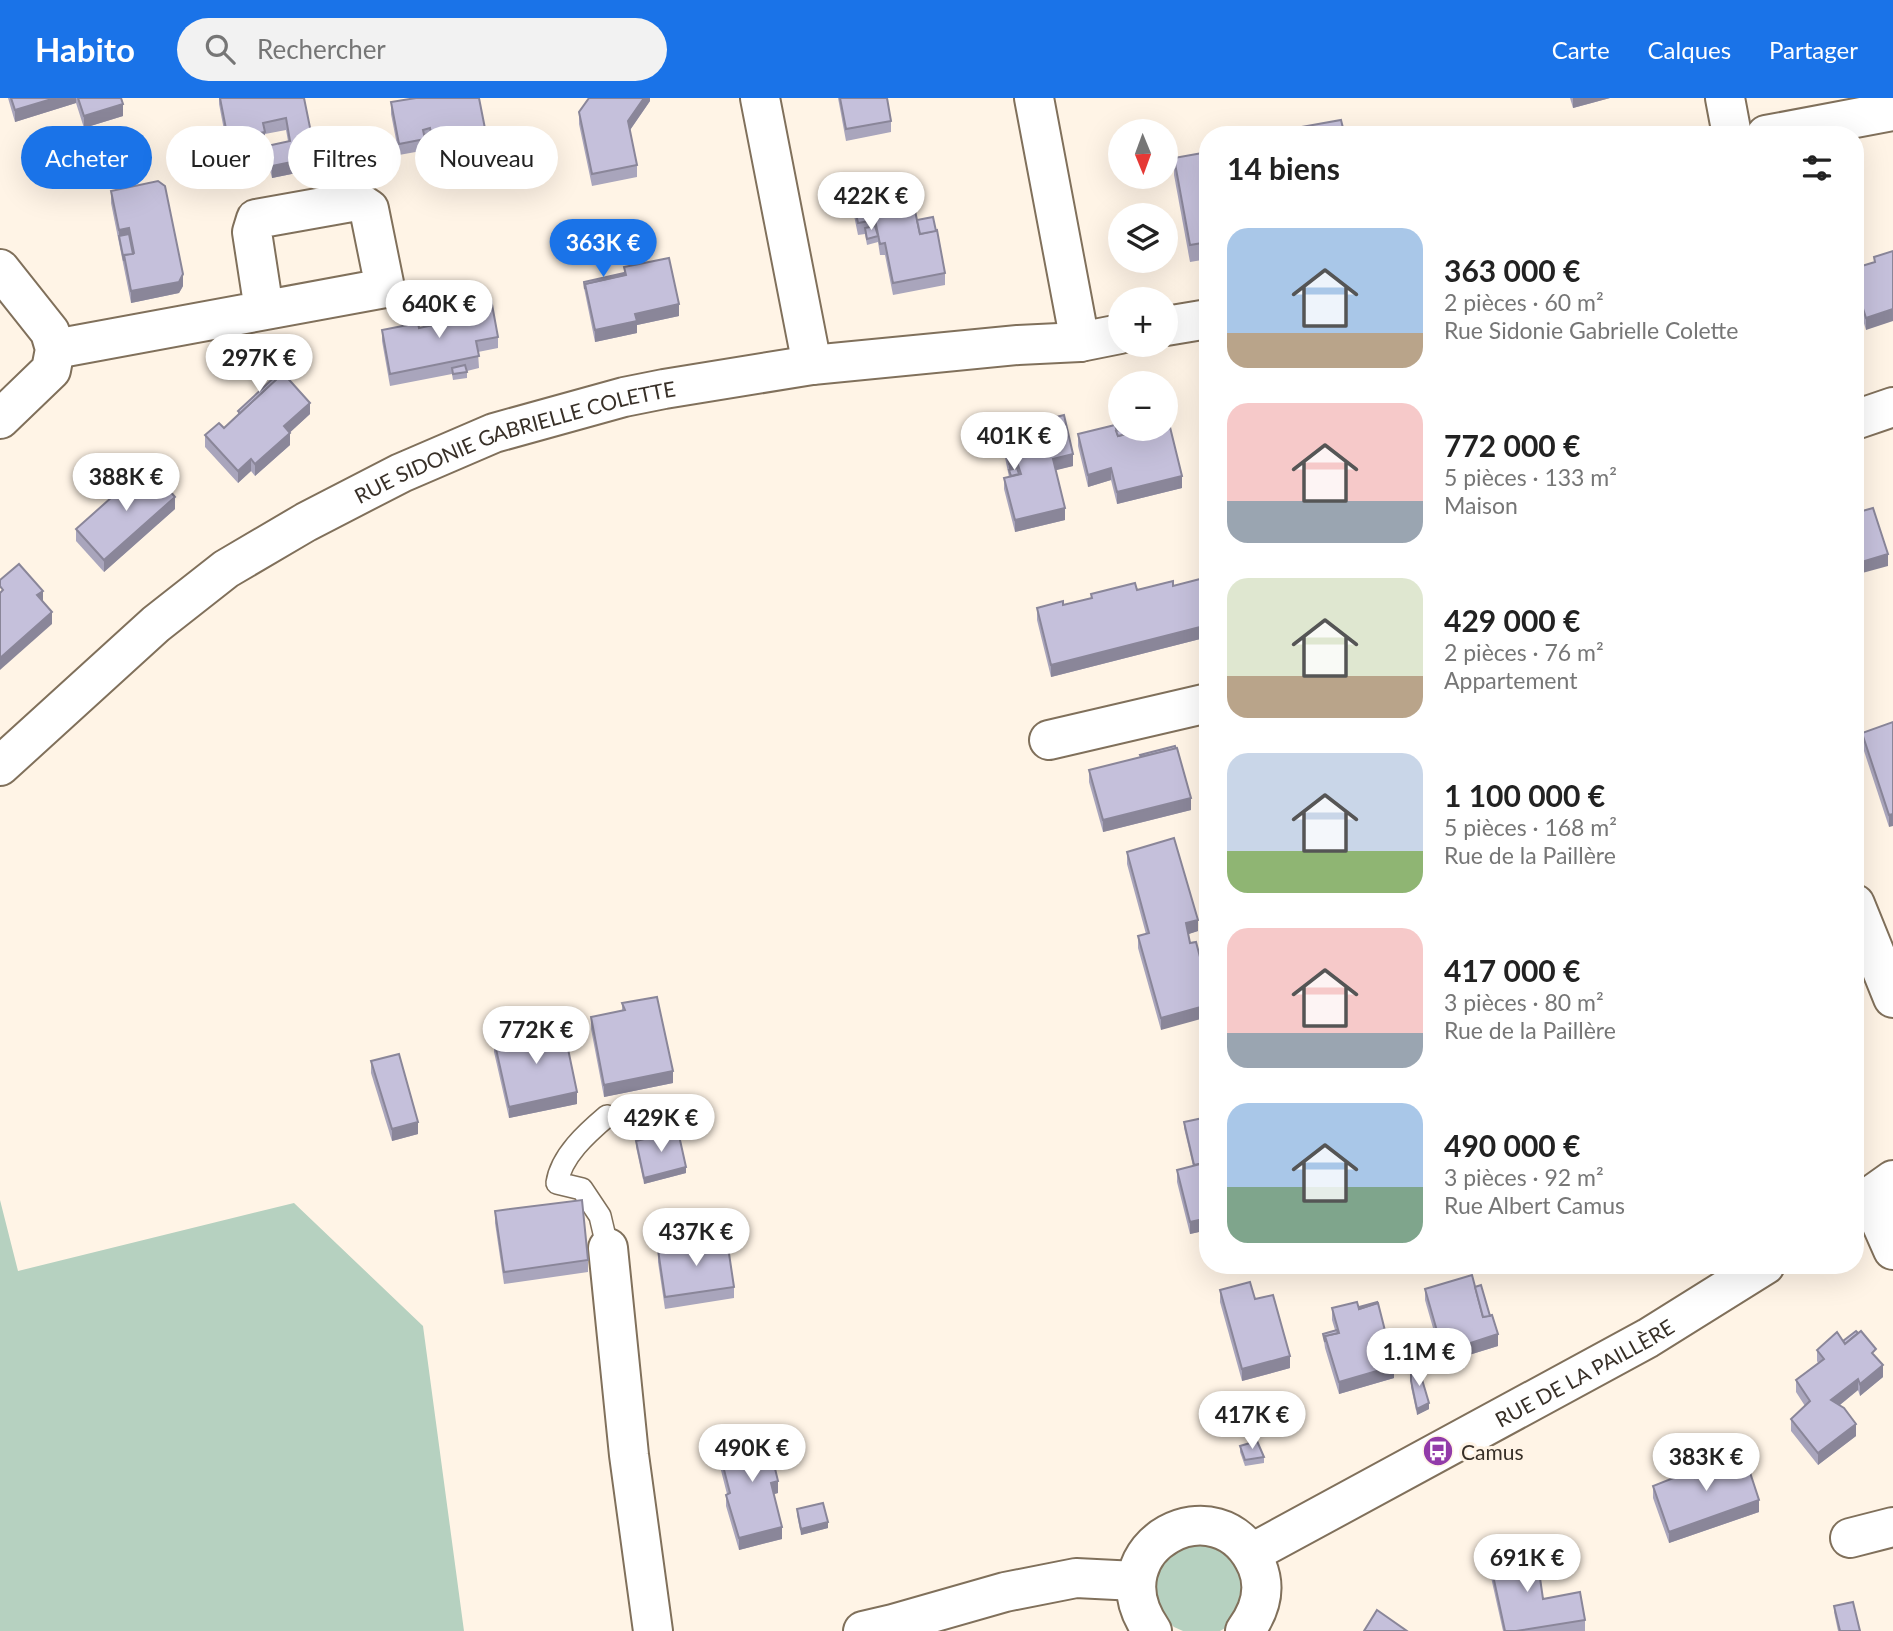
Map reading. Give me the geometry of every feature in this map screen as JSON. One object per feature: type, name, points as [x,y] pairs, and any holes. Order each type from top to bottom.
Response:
[{"type":"street","points":[[760,98],[812,365]]},
{"type":"street","points":[[1034,98],[1080,342]]},
{"type":"street","points":[[1725,98],[1730,126]]},
{"type":"street","points":[[1814,126],[1893,111]]},
{"type":"street","points":[[0,269],[50,332],[55,349],[51,370],[0,419]]},
{"type":"street","points":[[55,349],[264,310]]},
{"type":"street","points":[[1178,324],[1199,320]]},
{"type":"street","name":"RUE SIDONIE GABRIELLE COLETTE","points":[[0,766],[156,624],[226,569],[306,522],[401,473],[495,433],[624,397],[812,365],[1018,345],[1080,342],[1108,336]]},
{"type":"street","points":[[1864,417],[1893,407]]},
{"type":"street","points":[[1049,740],[1199,705]]},
{"type":"street","points":[[1864,926],[1893,998]]},
{"type":"street","points":[[1873,1195],[1893,1250]]},
{"type":"street","points":[[609,1251],[629,1455],[653,1631]]},
{"type":"street","name":"RUE DE LA PAILLÈRE","points":[[1252,1553],[1648,1338],[1751,1274]]},
{"type":"street","points":[[1152,1631],[1136,1599],[1136,1581],[1142,1560],[1156,1543],[1174,1530],[1195,1525],[1217,1527],[1236,1537],[1252,1553],[1260,1573],[1262,1595],[1256,1616],[1245,1631]]},
{"type":"street","points":[[1850,1538],[1893,1527]]},
{"type":"street","points":[[863,1631],[1005,1592],[1076,1578],[1136,1581]]},
{"type":"lane","points":[[607,1116],[588,1132],[559,1170],[557,1183],[582,1189],[600,1216],[609,1251]]},
{"type":"green space","points":[[0,1200],[18,1271],[294,1203],[423,1326],[464,1631],[0,1631]]},
{"type":"green space","points":[[1185,1542],[1228,1548],[1249,1586],[1230,1625],[1220,1631],[1183,1631],[1163,1617],[1156,1603],[1155,1574],[1161,1560]]},
{"type":"building","points":[[11,98],[55,98],[15,110]]},
{"type":"building","points":[[78,98],[121,98],[123,104],[84,116]]},
{"type":"building","points":[[220,98],[304,98],[310,126],[288,126],[288,130],[286,118],[263,123],[264,126],[225,126]]},
{"type":"building","points":[[416,98],[479,98],[485,126],[415,126],[415,141],[401,144],[401,126],[396,126],[391,102]]},
{"type":"building","points":[[589,98],[644,98],[628,121],[637,165],[592,174],[579,112]]},
{"type":"building","points":[[840,98],[887,98],[891,121],[846,129]]},
{"type":"building","points":[[1341,120],[1342,126],[1307,126]]},
{"type":"building","points":[[288,141],[288,163],[274,166],[274,144]]},
{"type":"building","points":[[1199,154],[1199,244],[1190,245],[1178,180],[1178,157]]},
{"type":"building","points":[[891,176],[896,200],[912,197],[920,234],[937,230],[945,273],[893,283],[885,243],[880,244],[875,220],[858,223],[850,185]]},
{"type":"building","points":[[158,181],[165,186],[183,274],[179,282],[131,291],[124,255],[134,253],[129,228],[119,230],[111,191],[152,189],[152,182]]},
{"type":"building","points":[[933,217],[936,231],[920,234],[917,220]]},
{"type":"building","points":[[875,226],[878,236],[867,239],[865,228]]},
{"type":"building","points":[[129,234],[133,254],[124,255],[124,261],[119,236]]},
{"type":"building","points":[[1893,251],[1893,309],[1866,318],[1864,265],[1875,262],[1874,257]]},
{"type":"building","points":[[669,258],[679,304],[635,314],[637,321],[595,330],[585,284],[626,275],[624,267]]},
{"type":"building","points":[[624,273],[585,284],[585,289],[584,282]]},
{"type":"building","points":[[491,299],[498,337],[476,341],[479,356],[390,374],[382,330],[418,323],[419,328],[471,317],[468,304]]},
{"type":"building","points":[[468,309],[469,317],[452,321],[450,313]]},
{"type":"building","points":[[465,365],[467,372],[453,374],[452,368]]},
{"type":"building","points":[[283,373],[310,403],[284,426],[290,433],[255,464],[251,459],[238,471],[205,435],[219,423],[224,428]]},
{"type":"building","points":[[278,374],[280,376],[240,413],[238,411]]},
{"type":"building","points":[[1064,415],[1073,454],[1053,459],[1065,508],[1015,520],[1004,478],[1021,474],[1017,462],[1009,464],[1002,431]]},
{"type":"building","points":[[1108,427],[1108,441],[1173,441],[1182,476],[1117,492],[1111,468],[1088,475],[1078,434]]},
{"type":"building","points":[[148,465],[175,497],[104,560],[76,529]]},
{"type":"building","points":[[1017,468],[1019,474],[1011,476],[1009,470]]},
{"type":"building","points":[[1873,508],[1888,554],[1864,561],[1864,510]]},
{"type":"building","points":[[19,564],[43,591],[37,595],[52,612],[0,658],[0,593],[3,590],[0,580]]},
{"type":"building","points":[[1199,579],[1199,627],[1051,665],[1037,608],[1063,601],[1063,605],[1092,598],[1091,594],[1135,583],[1137,590],[1173,581],[1173,586]]},
{"type":"building","points":[[1893,722],[1893,814],[1889,815],[1864,732]]},
{"type":"building","points":[[1175,746],[1176,749],[1141,757],[1140,755]]},
{"type":"building","points":[[1177,748],[1191,798],[1103,820],[1089,770]]},
{"type":"building","points":[[1174,838],[1198,920],[1186,923],[1190,943],[1196,942],[1199,953],[1199,1007],[1161,1018],[1138,936],[1149,933],[1127,852]]},
{"type":"building","points":[[657,997],[673,1071],[604,1085],[591,1017],[625,1010],[622,1003]]},
{"type":"building","points":[[563,1025],[577,1092],[509,1107],[494,1040]]},
{"type":"building","points":[[399,1054],[418,1122],[392,1129],[371,1061]]},
{"type":"building","points":[[1199,1119],[1199,1164],[1194,1165],[1184,1122]]},
{"type":"building","points":[[678,1131],[686,1167],[644,1178],[636,1141]]},
{"type":"building","points":[[1199,1164],[1199,1220],[1190,1222],[1177,1170]]},
{"type":"building","points":[[582,1200],[588,1260],[504,1272],[495,1211]]},
{"type":"building","points":[[727,1240],[734,1287],[665,1297],[658,1250]]},
{"type":"building","points":[[1472,1275],[1483,1317],[1492,1315],[1498,1334],[1443,1352],[1425,1289]]},
{"type":"building","points":[[1250,1282],[1255,1299],[1273,1295],[1290,1356],[1242,1369],[1220,1290]]},
{"type":"building","points":[[1481,1285],[1490,1316],[1483,1317],[1475,1287]]},
{"type":"building","points":[[1357,1302],[1359,1309],[1378,1303],[1394,1366],[1339,1382],[1325,1336],[1339,1333],[1332,1308]]},
{"type":"building","points":[[1337,1330],[1338,1333],[1325,1336],[1325,1342],[1323,1334]]},
{"type":"building","points":[[1856,1331],[1858,1333],[1845,1344],[1843,1341]]},
{"type":"building","points":[[1861,1331],[1876,1349],[1872,1353],[1883,1365],[1860,1384],[1858,1379],[1831,1400],[1844,1408],[1856,1424],[1818,1453],[1791,1419],[1810,1401],[1796,1380],[1824,1359],[1817,1350],[1837,1332],[1845,1344]]},
{"type":"building","points":[[1418,1366],[1429,1403],[1417,1409],[1411,1368]]},
{"type":"building","points":[[765,1427],[778,1481],[771,1483],[782,1527],[739,1538],[726,1495],[730,1493],[722,1462],[737,1458],[732,1436]]},
{"type":"building","points":[[1257,1441],[1264,1457],[1245,1460],[1240,1446]]},
{"type":"building","points":[[732,1442],[736,1459],[722,1462],[722,1468],[716,1445]]},
{"type":"building","points":[[1743,1451],[1759,1500],[1669,1532],[1653,1486],[1691,1471],[1695,1478],[1723,1466],[1721,1460]]},
{"type":"building","points":[[823,1503],[828,1522],[801,1529],[797,1509]]},
{"type":"building","points":[[1515,1538],[1524,1581],[1540,1578],[1543,1599],[1580,1592],[1585,1620],[1505,1631],[1486,1543]]},
{"type":"building","points":[[1853,1602],[1860,1631],[1840,1631],[1834,1606]]},
{"type":"building","points":[[1377,1610],[1407,1631],[1364,1631]]},
{"type":"place","name":"Camus","points":[[1438,1451]]}]
